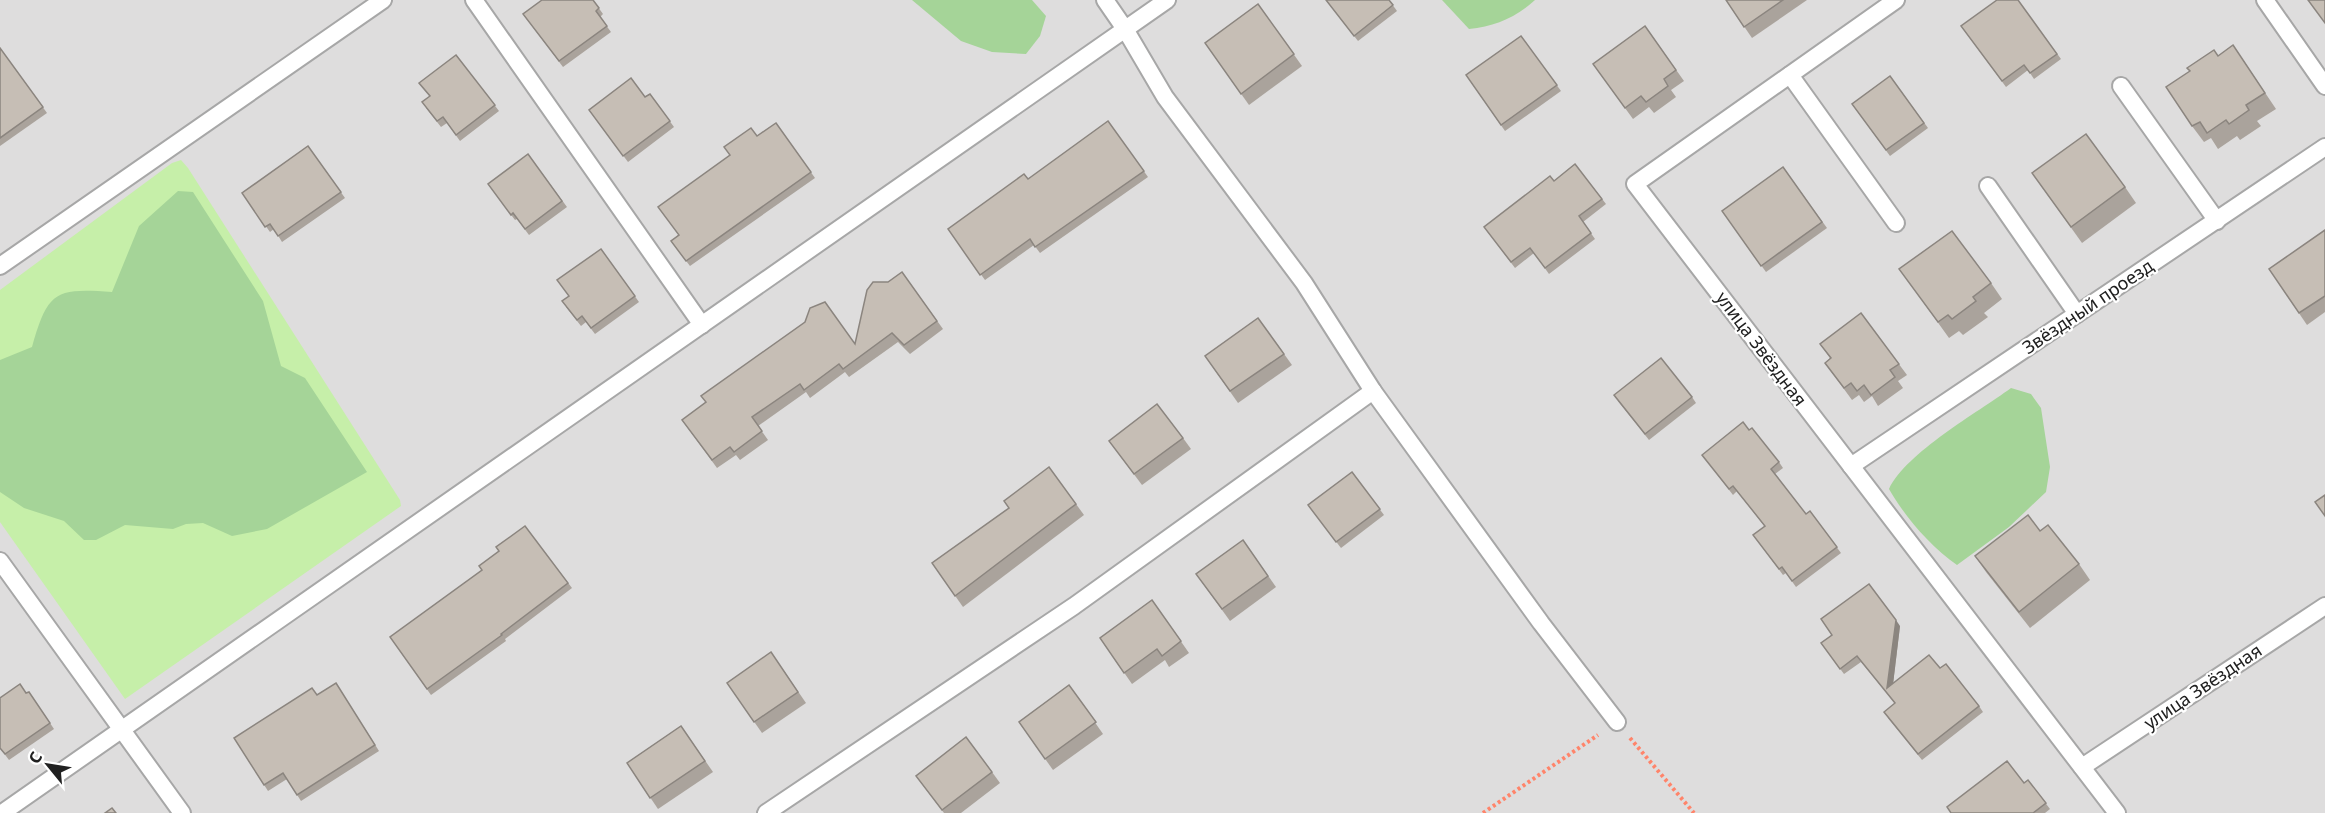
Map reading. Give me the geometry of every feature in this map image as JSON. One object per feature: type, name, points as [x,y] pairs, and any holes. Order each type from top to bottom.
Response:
[{"type":"lane","points":[[0,266],[383,0]]},
{"type":"lane","points":[[474,0],[702,325]]},
{"type":"lane","points":[[1105,0],[1165,97],[1304,283],[1373,391],[1541,623],[1617,722]]},
{"type":"lane","points":[[2,813],[1167,0]]},
{"type":"lane","name":"улица Звёздная","points":[[1896,0],[1635,184],[2117,813]]},
{"type":"lane","points":[[2265,0],[2325,86]]},
{"type":"lane","points":[[1790,75],[1896,223]]},
{"type":"lane","points":[[2121,86],[2217,220]]},
{"type":"lane","name":"Звёздный проезд","points":[[1851,466],[2325,147]]},
{"type":"lane","points":[[1988,186],[2077,314]]},
{"type":"lane","points":[[766,813],[1074,606],[1373,391]]},
{"type":"lane","points":[[0,561],[182,813]]},
{"type":"lane","name":"улица Звёздная","points":[[2082,767],[2325,606]]},
{"type":"path","points":[[1483,813],[1617,722],[1694,813]]},
{"type":"shaded area","points":[[0,0],[2325,0],[2325,813],[0,813]]},
{"type":"green space","points":[[912,0],[1032,0],[1046,16],[1040,36],[1026,54],[992,52],[961,41]]},
{"type":"green space","points":[[1442,0],[1535,0],[1520,12],[1504,20],[1469,29]]},
{"type":"green space","points":[[181,160],[400,500],[401,506],[125,699],[0,522],[0,290],[172,163]]},
{"type":"green space","points":[[178,191],[193,192],[263,301],[281,366],[305,378],[367,472],[267,529],[232,536],[203,523],[186,524],[173,529],[125,525],[96,540],[84,540],[64,521],[24,508],[0,492],[0,360],[32,347],[43,314],[57,297],[78,291],[112,292],[139,226]]},
{"type":"green space","points":[[2011,388],[2031,394],[2041,408],[2050,467],[2046,492],[2009,527],[1957,565],[1919,530],[1889,489],[1898,475],[1927,447]]},
{"type":"building","points":[[542,0],[593,0],[599,8],[596,11],[607,26],[559,61],[523,14]]},
{"type":"building","points":[[1326,0],[1389,0],[1393,5],[1354,36]]},
{"type":"building","points":[[1726,0],[1783,0],[1744,27]]},
{"type":"building","points":[[1997,0],[2018,0],[2057,54],[2030,73],[2024,65],[2002,81],[1961,26]]},
{"type":"building","points":[[2308,0],[2325,0],[2325,23]]},
{"type":"building","points":[[1258,4],[1294,54],[1241,94],[1205,43]]},
{"type":"building","points":[[1645,26],[1676,70],[1664,79],[1668,86],[1646,102],[1641,96],[1625,108],[1593,64]]},
{"type":"building","points":[[1521,36],[1557,85],[1501,125],[1466,75]]},
{"type":"building","points":[[2233,45],[2265,93],[2246,105],[2249,110],[2229,124],[2226,120],[2207,133],[2200,122],[2192,126],[2166,87],[2190,71],[2187,68],[2214,50],[2218,56]]},
{"type":"building","points":[[0,48],[43,107],[0,138]]},
{"type":"building","points":[[456,55],[495,105],[456,135],[443,117],[437,121],[422,102],[430,96],[419,83]]},
{"type":"building","points":[[1890,76],[1924,123],[1886,150],[1852,104]]},
{"type":"building","points":[[631,78],[645,97],[650,94],[670,121],[623,156],[589,110]]},
{"type":"building","points":[[1108,121],[1144,171],[1035,247],[1030,239],[980,275],[948,229],[1024,174],[1028,179]]},
{"type":"building","points":[[776,123],[811,172],[686,261],[671,241],[679,235],[658,207],[730,155],[724,147],[751,128],[757,136]]},
{"type":"building","points":[[2086,134],[2125,187],[2071,227],[2032,173]]},
{"type":"building","points":[[308,146],[341,192],[278,236],[270,224],[265,227],[242,193]]},
{"type":"building","points":[[528,154],[562,201],[525,229],[513,213],[511,215],[488,184]]},
{"type":"building","points":[[1575,164],[1602,199],[1579,216],[1591,233],[1545,268],[1530,248],[1511,262],[1484,227],[1550,176],[1554,181]]},
{"type":"building","points":[[1783,167],[1822,222],[1761,266],[1722,211]]},
{"type":"building","points":[[2325,230],[2325,296],[2299,313],[2269,269]]},
{"type":"building","points":[[1952,231],[1991,283],[1973,297],[1976,301],[1952,319],[1948,315],[1938,322],[1899,269]]},
{"type":"building","points":[[601,249],[635,296],[591,328],[582,316],[577,320],[562,301],[569,296],[557,280]]},
{"type":"building","points":[[902,272],[937,321],[904,345],[892,333],[843,369],[839,364],[804,390],[800,384],[752,417],[762,431],[734,452],[730,447],[712,460],[682,420],[706,402],[701,396],[805,322],[810,308],[825,302],[855,344],[867,290],[873,282],[888,282]]},
{"type":"building","points":[[1861,313],[1899,364],[1890,370],[1895,377],[1871,395],[1864,385],[1857,391],[1851,383],[1844,388],[1825,363],[1831,358],[1820,344]]},
{"type":"building","points":[[1258,318],[1284,354],[1230,391],[1205,356]]},
{"type":"building","points":[[1661,358],[1692,397],[1645,434],[1614,395]]},
{"type":"building","points":[[1157,404],[1183,438],[1134,474],[1109,441]]},
{"type":"building","points":[[1743,422],[1749,430],[1752,428],[1779,462],[1771,469],[1806,514],[1810,511],[1837,547],[1792,581],[1782,567],[1779,569],[1753,535],[1765,526],[1733,486],[1729,489],[1702,455]]},
{"type":"building","points":[[1049,467],[1076,504],[955,596],[932,563],[1009,508],[1004,501]]},
{"type":"building","points":[[1352,472],[1380,509],[1336,542],[1308,505]]},
{"type":"building","points":[[2325,495],[2325,516],[2315,502]]},
{"type":"building","points":[[2028,515],[2040,531],[2048,525],[2079,564],[2019,612],[1975,556]]},
{"type":"building","points":[[525,526],[568,583],[502,635],[427,689],[390,637],[482,570],[479,566],[499,551],[496,547]]},
{"type":"building","points":[[1243,540],[1268,576],[1222,609],[1196,574]]},
{"type":"building","points":[[1869,584],[1896,620],[1887,688],[1929,655],[1940,668],[1946,664],[1979,706],[1918,754],[1884,712],[1895,703],[1857,656],[1840,669],[1821,643],[1832,635],[1821,619]]},
{"type":"building","points":[[1152,600],[1181,641],[1162,656],[1157,649],[1124,673],[1100,638]]},
{"type":"building","points":[[771,652],[798,692],[754,722],[727,683]]},
{"type":"building","points":[[336,683],[375,745],[297,795],[283,773],[264,785],[234,738],[312,688],[317,695]]},
{"type":"building","points":[[20,684],[26,693],[29,692],[50,723],[5,754],[0,748],[0,698]]},
{"type":"building","points":[[1069,685],[1096,722],[1045,759],[1019,722]]},
{"type":"building","points":[[681,726],[705,761],[650,798],[627,763]]},
{"type":"building","points":[[966,737],[992,772],[942,810],[916,776]]},
{"type":"building","points":[[2007,761],[2024,783],[2028,780],[2046,803],[2033,813],[1951,813],[1947,807]]},
{"type":"building","points":[[112,808],[116,813],[105,813]]}]
